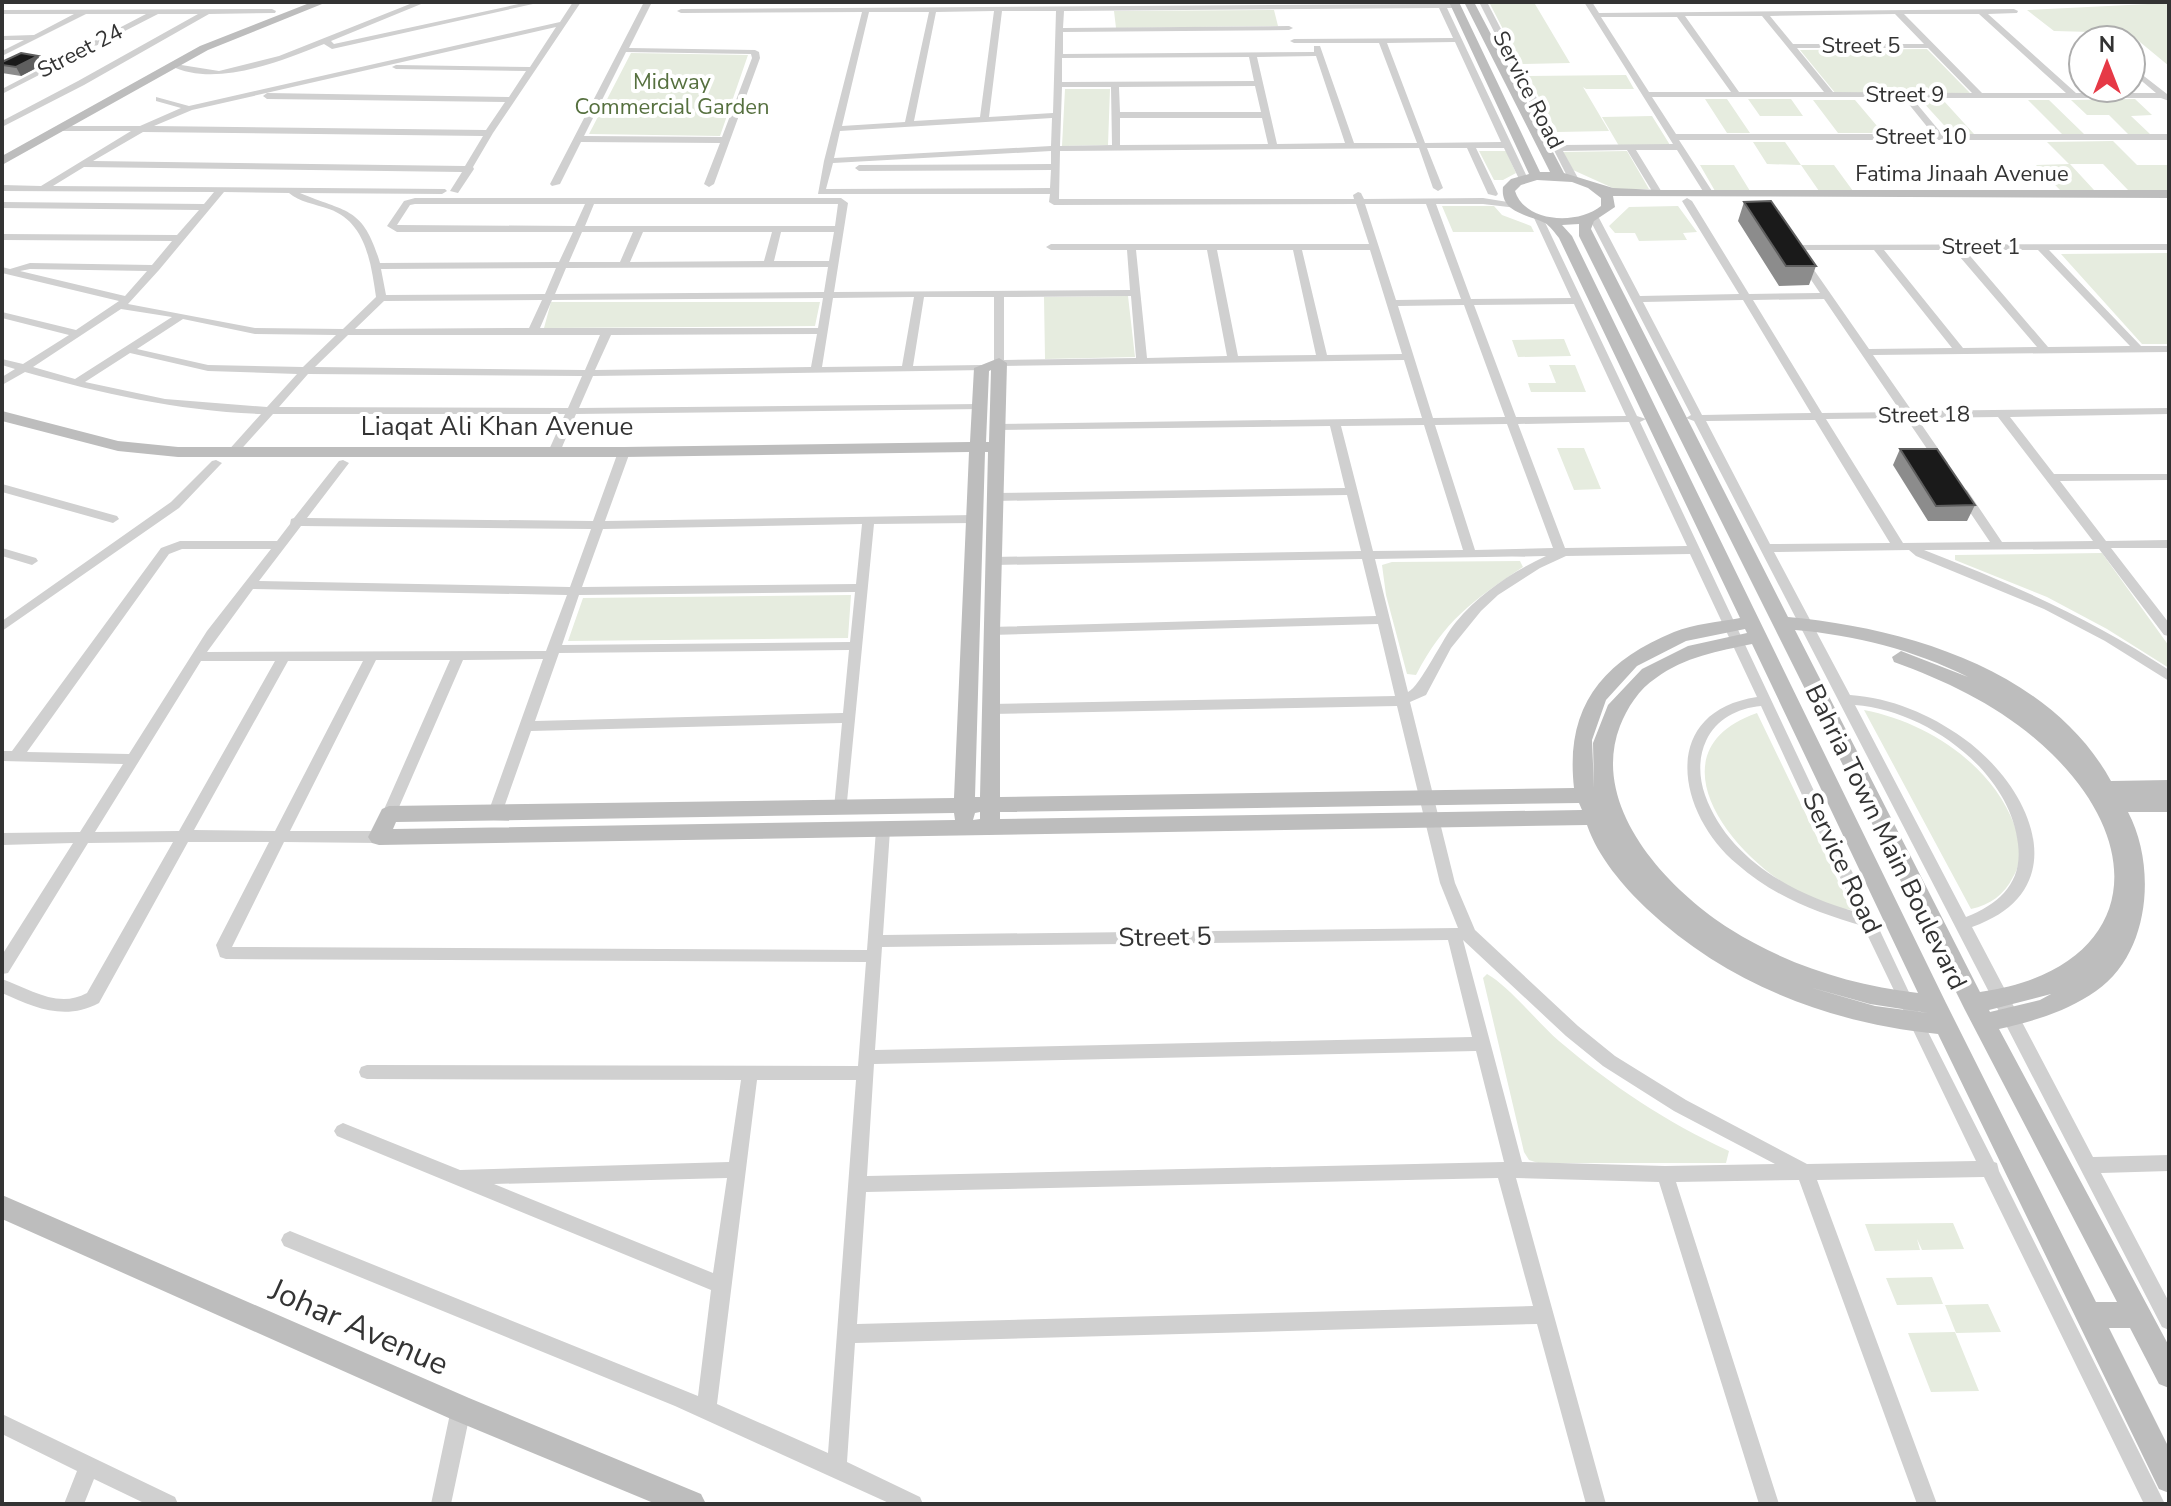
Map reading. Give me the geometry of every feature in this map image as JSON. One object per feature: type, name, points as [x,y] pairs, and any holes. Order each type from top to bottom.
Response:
[{"type":"street","points":[[2,124],[95,76],[210,10],[217,2]]},
{"type":"street","points":[[2,146],[193,41],[295,2]]},
{"type":"street","points":[[2,161],[204,48],[322,2]]},
{"type":"street","points":[[329,44],[422,2]]},
{"type":"street","points":[[175,66],[219,73],[329,44],[538,2]]},
{"type":"street","points":[[455,191],[489,133],[577,2]]},
{"type":"street","points":[[555,184],[648,2]]},
{"type":"street","points":[[1588,2],[1709,194]]},
{"type":"street","points":[[1986,2],[1995,11]]},
{"type":"street","points":[[1360,198],[1493,194],[1508,190],[1530,177],[1566,177],[1477,3]]},
{"type":"street","name":"Service Road","points":[[1477,3],[1557,148],[1566,177]]},
{"type":"street","points":[[1282,4],[1298,54]]},
{"type":"street","points":[[1448,4],[1530,177]]},
{"type":"street","points":[[1448,4],[1457,40],[1507,145],[1530,177]]},
{"type":"street","points":[[681,11],[731,6],[933,9],[961,6],[998,9],[1043,5],[1060,8],[1448,4]]},
{"type":"street","points":[[821,192],[836,129],[873,7]]},
{"type":"street","points":[[2,12],[86,8],[272,11]]},
{"type":"street","points":[[2,54],[86,8]]},
{"type":"street","points":[[1054,196],[1060,8]]},
{"type":"street","points":[[909,124],[933,9]]},
{"type":"street","points":[[984,120],[998,9]]},
{"type":"street","name":"Street 24","points":[[2,92],[159,10]]},
{"type":"street","points":[[1981,11],[2067,90]]},
{"type":"street","points":[[1596,15],[2014,11]]},
{"type":"street","points":[[1897,12],[1979,95]]},
{"type":"street","points":[[1764,13],[1831,95]]},
{"type":"street","points":[[1679,14],[1737,95]]},
{"type":"street","points":[[43,188],[141,129],[189,108],[560,24]]},
{"type":"street","points":[[1059,30],[1289,28]]},
{"type":"street","points":[[2,38],[37,37]]},
{"type":"street","points":[[1382,40],[1438,188]]},
{"type":"street","points":[[1294,41],[1457,40]]},
{"type":"street","points":[[1315,41],[1350,146]]},
{"type":"street","name":"Street 5","points":[[1791,46],[1930,46]]},
{"type":"street","points":[[623,50],[755,52],[756,58],[709,184]]},
{"type":"street","points":[[1252,54],[1273,147]]},
{"type":"street","points":[[1058,56],[1319,54]]},
{"type":"street","points":[[372,67],[532,69]]},
{"type":"street","points":[[2147,82],[2167,99]]},
{"type":"street","points":[[1057,85],[1259,83]]},
{"type":"street","points":[[1115,84],[1116,148]]},
{"type":"street","name":"Street 9","points":[[1646,94],[2067,96]]},
{"type":"street","points":[[1905,95],[1940,137]]},
{"type":"street","points":[[244,96],[511,100]]},
{"type":"street","name":"Street 9","points":[[2147,98],[2167,99]]},
{"type":"street","points":[[159,99],[189,108]]},
{"type":"street","points":[[836,129],[1056,115]]},
{"type":"street","points":[[1116,115],[1266,115]]},
{"type":"street","points":[[61,128],[489,133]]},
{"type":"street","name":"Street 10","points":[[1673,137],[2169,137]]},
{"type":"street","points":[[577,139],[726,140]]},
{"type":"street","points":[[827,165],[1056,149],[1507,145]]},
{"type":"street","points":[[1471,146],[1493,194]]},
{"type":"street","points":[[1630,147],[1658,194]]},
{"type":"street","points":[[1557,148],[1680,147]]},
{"type":"street","points":[[82,164],[470,169]]},
{"type":"street","points":[[827,165],[1055,167]]},
{"type":"street","name":"Fatima Jinaah Avenue","points":[[1566,177],[1613,192],[1709,194],[1762,202],[2169,194]]},
{"type":"street","points":[[3,189],[821,192],[1360,198],[1493,201],[1544,219],[1591,219],[1608,207],[1607,197],[1597,188]]},
{"type":"street","points":[[2,382],[124,303],[221,190]]},
{"type":"street","points":[[289,190],[310,202],[348,213],[361,226],[377,266],[381,298]]},
{"type":"street","points":[[1508,190],[1508,198],[1514,206]]},
{"type":"street","points":[[1360,198],[1470,554]]},
{"type":"street","points":[[816,370],[843,203],[836,200],[410,201],[392,226],[397,229],[838,229]]},
{"type":"street","points":[[533,332],[591,201]]},
{"type":"street","points":[[1430,201],[1561,554]]},
{"type":"street","name":"Fatima Jinaah Avenue","points":[[1608,207],[1625,201],[2169,202]]},
{"type":"street","points":[[1687,201],[1818,416],[1906,547],[2067,613],[2169,676]]},
{"type":"street","points":[[2,205],[207,207]]},
{"type":"street","name":"Service Road","points":[[1544,219],[1577,301],[1643,419],[1694,550],[1744,631],[1765,701],[1906,1002],[2155,1504]]},
{"type":"street","name":"Bahria Town Main Boulevard","points":[[1544,219],[1565,236],[1643,419],[1744,631],[1946,1025],[2169,1479]]},
{"type":"street","points":[[1591,219],[1637,299],[1688,418],[1765,548],[1798,631],[1843,699],[2169,1321]]},
{"type":"street","name":"Bahria Town Main Boulevard","points":[[1591,219],[1584,229],[1586,236],[1688,418],[1798,631],[1973,1003],[2169,1374]]},
{"type":"street","points":[[624,265],[639,229]]},
{"type":"street","points":[[768,264],[777,229]]},
{"type":"street","points":[[1785,235],[1998,545]]},
{"type":"street","points":[[2,237],[180,238]]},
{"type":"street","points":[[1131,246],[1142,361]]},
{"type":"street","points":[[1211,246],[1233,360]]},
{"type":"street","points":[[1051,247],[1375,247]]},
{"type":"street","points":[[1297,247],[1322,358]]},
{"type":"street","name":"Street 1","points":[[1793,247],[2169,247]]},
{"type":"street","points":[[1877,247],[1960,351]]},
{"type":"street","points":[[1957,247],[2045,350]]},
{"type":"street","points":[[2041,247],[2138,349]]},
{"type":"street","points":[[377,266],[831,264]]},
{"type":"street","points":[[6,271],[30,266],[156,268]]},
{"type":"street","points":[[6,271],[124,303],[255,331],[822,331]]},
{"type":"street","points":[[232,453],[305,371],[381,298],[1135,293]]},
{"type":"street","points":[[989,828],[994,497],[979,407],[990,366],[999,295]]},
{"type":"street","points":[[907,369],[919,296]]},
{"type":"street","points":[[1637,299],[1828,296]]},
{"type":"street","points":[[1393,303],[1577,301]]},
{"type":"street","points":[[2,315],[78,334]]},
{"type":"street","points":[[76,383],[181,316]]},
{"type":"street","points":[[554,452],[607,331]]},
{"type":"street","points":[[1866,352],[2169,349]]},
{"type":"street","points":[[129,350],[208,368],[588,373],[1410,357]]},
{"type":"street","points":[[2,362],[111,393],[185,407],[571,412],[979,407]]},
{"type":"street","points":[[964,829],[974,519],[986,454],[996,427],[990,366]]},
{"type":"street","name":"Street 18","points":[[1688,418],[2169,411]]},
{"type":"street","points":[[2002,414],[2169,632]]},
{"type":"street","name":"Liaqat Ali Khan Avenue","points":[[2,416],[129,448],[232,453],[397,458],[986,454]]},
{"type":"street","points":[[996,427],[1643,419]]},
{"type":"street","points":[[1335,423],[1370,554],[1400,701],[1428,798],[1461,934],[1481,1044],[1544,1315],[1596,1504]]},
{"type":"street","name":"Liaqat Ali Khan Avenue","points":[[2,429],[125,459],[343,463],[554,452],[622,458]]},
{"type":"street","points":[[495,813],[622,458]]},
{"type":"street","points":[[2,627],[175,505],[216,463]]},
{"type":"street","points":[[2,968],[197,657],[295,522],[343,463]]},
{"type":"street","points":[[2051,478],[2169,477]]},
{"type":"street","points":[[2,488],[113,519]]},
{"type":"street","points":[[994,497],[1353,491]]},
{"type":"street","points":[[295,522],[598,525],[974,519]]},
{"type":"street","points":[[841,808],[868,521]]},
{"type":"street","points":[[1765,548],[2169,544]]},
{"type":"street","points":[[10,756],[165,551],[180,545],[278,545]]},
{"type":"street","points":[[993,561],[1694,550]]},
{"type":"street","points":[[2,552],[32,561]]},
{"type":"street","points":[[991,709],[1400,701],[1421,692],[1447,639],[1473,610],[1510,581],[1561,554]]},
{"type":"street","points":[[248,585],[575,591],[860,588]]},
{"type":"street","points":[[2154,612],[2169,611]]},
{"type":"street","points":[[991,631],[1385,620]]},
{"type":"street","points":[[1744,631],[1695,631],[1662,643],[1633,659],[1610,680],[1592,704],[1582,732],[1579,763],[1595,795],[1614,858],[1640,890],[1682,928],[1722,956],[1767,980],[1815,1000],[1866,1015],[1946,1025]]},
{"type":"street","points":[[1798,631],[1894,640],[1989,679],[2058,725],[2097,762],[2123,797],[2146,844],[2153,882],[2151,912],[2142,940],[2114,976],[2086,996],[2052,1011],[1984,1023]]},
{"type":"street","points":[[1798,631],[1902,657],[1971,686],[2034,726],[2073,763],[2099,797],[2122,849],[2126,878],[2123,906],[2112,932],[2094,955],[2069,974],[2038,989],[1973,1003]]},
{"type":"street","points":[[197,657],[458,656],[857,646]]},
{"type":"street","points":[[278,837],[372,656]]},
{"type":"street","points":[[379,837],[458,656]]},
{"type":"street","points":[[2,986],[52,1005],[78,1006],[93,998],[284,657]]},
{"type":"street","points":[[1843,699],[1864,700],[1894,709],[1946,734],[1990,770],[2019,814],[2025,838],[2026,866],[2016,891],[1995,910],[1963,924]]},
{"type":"street","points":[[1765,701],[1738,704],[1723,711],[1705,730],[1694,754],[1693,767],[1703,810],[1735,853],[1768,880],[1807,902],[1869,922]]},
{"type":"street","points":[[526,726],[849,718]]},
{"type":"street","points":[[10,756],[133,759]]},
{"type":"street","points":[[2123,797],[2169,788]]},
{"type":"street","points":[[389,814],[1595,795]]},
{"type":"street","points":[[2099,797],[2169,804]]},
{"type":"street","points":[[2,839],[964,829],[1603,817],[1664,889],[1731,941],[1772,963],[1860,994],[1935,1004]]},
{"type":"street","points":[[837,1466],[883,830]]},
{"type":"street","name":"Street 5","points":[[278,837],[224,945],[226,953],[875,948],[1461,934]]},
{"type":"street","points":[[1461,934],[1607,1060],[1688,1111],[1805,1172],[1927,1504]]},
{"type":"street","points":[[367,1072],[750,1073],[867,1065],[1481,1044]]},
{"type":"street","points":[[706,1410],[750,1073]]},
{"type":"street","points":[[343,1131],[721,1285]]},
{"type":"street","points":[[2089,1165],[2169,1163]]},
{"type":"street","points":[[857,1184],[1510,1170],[1665,1174],[1991,1169]]},
{"type":"street","points":[[455,1177],[737,1170]]},
{"type":"street","points":[[1665,1174],[1769,1504]]},
{"type":"street","name":"Johar Avenue","points":[[2,1207],[461,1409],[691,1504]]},
{"type":"street","points":[[290,1240],[706,1410],[837,1466],[913,1504]]},
{"type":"street","points":[[846,1334],[1544,1315]]},
{"type":"street","points":[[2090,1315],[2138,1315]]},
{"type":"street","points":[[441,1504],[461,1409]]},
{"type":"street","points":[[2,1424],[168,1504]]},
{"type":"street","points":[[74,1504],[89,1465]]},
{"type":"green space","points":[[2169,3],[2169,66],[2147,48],[2147,24],[2067,24],[2067,31],[2054,31],[2027,10]]},
{"type":"green space","points":[[1490,4],[1535,4],[1570,63],[1521,64]]},
{"type":"green space","points":[[1274,10],[1278,26],[1116,28],[1114,11]]},
{"type":"green space","points":[[1927,49],[1970,93],[1836,94],[1800,50]]},
{"type":"green space","name":"Midway Commercial Garden","points":[[631,53],[748,55],[720,136],[589,134]]},
{"type":"green space","points":[[1626,75],[1634,89],[1583,87],[1609,131],[1557,132],[1528,76]]},
{"type":"green space","points":[[1065,89],[1110,89],[1108,145],[1062,146]]},
{"type":"green space","points":[[1705,99],[1727,99],[1750,133],[1727,133]]},
{"type":"green space","points":[[1748,99],[1791,99],[1803,116],[1760,116]]},
{"type":"green space","points":[[1813,100],[1855,100],[1883,133],[1838,133]]},
{"type":"green space","points":[[1921,100],[1943,100],[1974,134],[1952,134]]},
{"type":"green space","points":[[2028,100],[2049,100],[2084,134],[2062,134]]},
{"type":"green space","points":[[2075,104],[2140,104],[2152,115],[2131,116],[2150,134],[2128,134],[2109,115],[2087,115]]},
{"type":"green space","points":[[1652,116],[1670,145],[1619,146],[1602,117]]},
{"type":"green space","points":[[2113,141],[2137,165],[2169,165],[2169,190],[2128,190],[2103,164],[2070,164],[2094,190],[2060,190],[2036,165],[2069,164],[2047,142]]},
{"type":"green space","points":[[1753,142],[1785,142],[1801,165],[1767,164]]},
{"type":"green space","points":[[1479,151],[1506,151],[1516,173],[1503,180],[1494,180]]},
{"type":"green space","points":[[1627,151],[1649,189],[1615,189],[1573,170],[1563,152]]},
{"type":"green space","points":[[1700,165],[1734,165],[1750,191],[1715,191]]},
{"type":"green space","points":[[1801,165],[1834,165],[1853,191],[1819,191]]},
{"type":"green space","points":[[1442,206],[1494,206],[1502,215],[1531,226],[1534,232],[1453,232]]},
{"type":"green space","points":[[1678,206],[1697,232],[1683,233],[1687,240],[1639,241],[1635,233],[1615,233],[1609,226],[1629,207]]},
{"type":"green space","points":[[2168,253],[2169,344],[2142,344],[2061,254]]},
{"type":"green space","points":[[1128,296],[1135,357],[1045,359],[1044,297]]},
{"type":"green space","points":[[551,302],[820,302],[815,326],[544,328]]},
{"type":"green space","points":[[1564,339],[1571,356],[1518,357],[1512,340]]},
{"type":"green space","points":[[1549,365],[1575,365],[1586,392],[1531,392],[1528,383],[1556,383]]},
{"type":"green space","points":[[1557,448],[1584,448],[1601,489],[1574,490]]},
{"type":"green space","points":[[2102,553],[2169,646],[2169,668],[2107,629],[2047,597],[1955,560],[1955,555]]},
{"type":"green space","points":[[1520,561],[1523,567],[1475,601],[1449,626],[1416,675],[1407,674],[1386,595],[1382,565],[1392,562]]},
{"type":"green space","points":[[851,595],[848,638],[568,641],[583,598]]},
{"type":"green space","points":[[1864,710],[1911,724],[1954,749],[1990,783],[2004,802],[2014,824],[2020,851],[2016,871],[1996,898],[1971,909]]},
{"type":"green space","points":[[1757,713],[1852,910],[1819,902],[1784,883],[1751,857],[1725,826],[1708,794],[1706,762],[1721,734]]},
{"type":"green space","points":[[1487,974],[1505,987],[1559,1041],[1599,1073],[1640,1102],[1729,1151],[1726,1163],[1538,1163],[1529,1160],[1524,1152],[1483,978]]},
{"type":"green space","points":[[1953,1223],[1964,1249],[1922,1250],[1917,1239],[1920,1250],[1875,1251],[1865,1224]]},
{"type":"green space","points":[[1932,1277],[1943,1304],[1897,1305],[1886,1278]]},
{"type":"green space","points":[[1988,1304],[2001,1332],[1956,1333],[1945,1305]]},
{"type":"green space","points":[[1955,1332],[1979,1391],[1931,1392],[1908,1333]]},
{"type":"building","points":[[21,53],[38,56],[16,67],[2,65],[2,62]]},
{"type":"building","points":[[1771,201],[1816,266],[1786,266],[1744,202]]},
{"type":"building","points":[[1900,449],[1937,449],[1975,505],[1936,506]]}]
